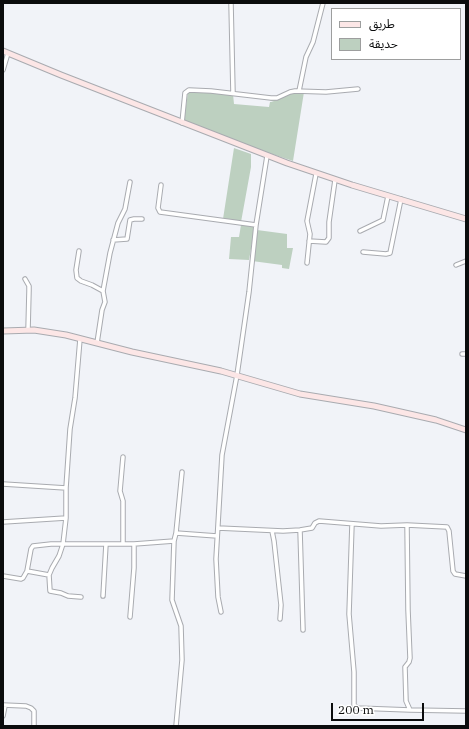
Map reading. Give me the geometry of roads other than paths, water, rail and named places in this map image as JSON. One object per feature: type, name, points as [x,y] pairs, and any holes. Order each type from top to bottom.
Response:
[{"type":"street","points":[[231,3],[233,93]]},
{"type":"street","points":[[299,91],[306,57],[313,42],[324,3]]},
{"type":"street","points":[[3,70],[6,52],[182,123],[316,174],[466,218]]},
{"type":"street","points":[[182,123],[186,91],[211,91],[277,98],[290,92],[326,92],[358,89]]},
{"type":"street","points":[[221,612],[218,597],[216,559],[222,455],[249,292],[256,225],[267,156]]},
{"type":"street","points":[[307,263],[310,234],[307,222],[316,174]]},
{"type":"street","points":[[309,241],[326,242],[329,238],[329,222],[335,180]]},
{"type":"street","points":[[97,343],[102,310],[105,302],[103,291],[113,240],[118,223],[125,209],[130,182]]},
{"type":"street","points":[[161,185],[158,208],[160,212],[256,225]]},
{"type":"street","points":[[360,231],[383,220],[388,196]]},
{"type":"street","points":[[363,252],[390,253],[400,199]]},
{"type":"street","points":[[113,240],[126,240],[130,220],[134,218],[142,219]]},
{"type":"street","points":[[79,251],[76,270],[77,278],[103,291]]},
{"type":"street","points":[[456,265],[466,261]]},
{"type":"street","points":[[25,279],[28,282],[29,292],[28,330]]},
{"type":"street","points":[[3,331],[28,330],[54,333],[132,352],[206,367],[292,392],[374,406],[436,420],[466,430]]},
{"type":"street","points":[[80,339],[70,429],[66,488],[66,518],[63,544],[50,575],[50,591],[68,596],[81,597]]},
{"type":"street","points":[[123,457],[120,491],[123,508],[123,544]]},
{"type":"street","points":[[176,726],[182,660],[181,626],[172,600],[174,541],[182,472]]},
{"type":"street","points":[[3,484],[66,488]]},
{"type":"street","points":[[3,522],[66,518]]},
{"type":"street","points":[[218,528],[272,531],[300,530],[312,528],[315,523],[319,521],[381,526],[407,525],[449,528],[453,571],[455,574],[466,576]]},
{"type":"street","points":[[352,524],[349,614],[354,672],[354,705],[357,708],[466,712]]},
{"type":"street","points":[[407,525],[410,658],[405,667],[405,692],[406,701],[410,710]]},
{"type":"street","points":[[300,530],[303,630]]},
{"type":"street","points":[[272,531],[282,605],[280,618]]},
{"type":"street","points":[[176,533],[217,536]]},
{"type":"street","points":[[3,576],[21,579],[26,574],[32,547],[40,545],[134,544],[174,541]]},
{"type":"street","points":[[103,596],[106,544]]},
{"type":"street","points":[[130,617],[134,568],[134,544]]},
{"type":"street","points":[[27,571],[50,575]]},
{"type":"street","points":[[3,716],[4,706],[26,706],[31,708],[34,712],[34,726]]}]
